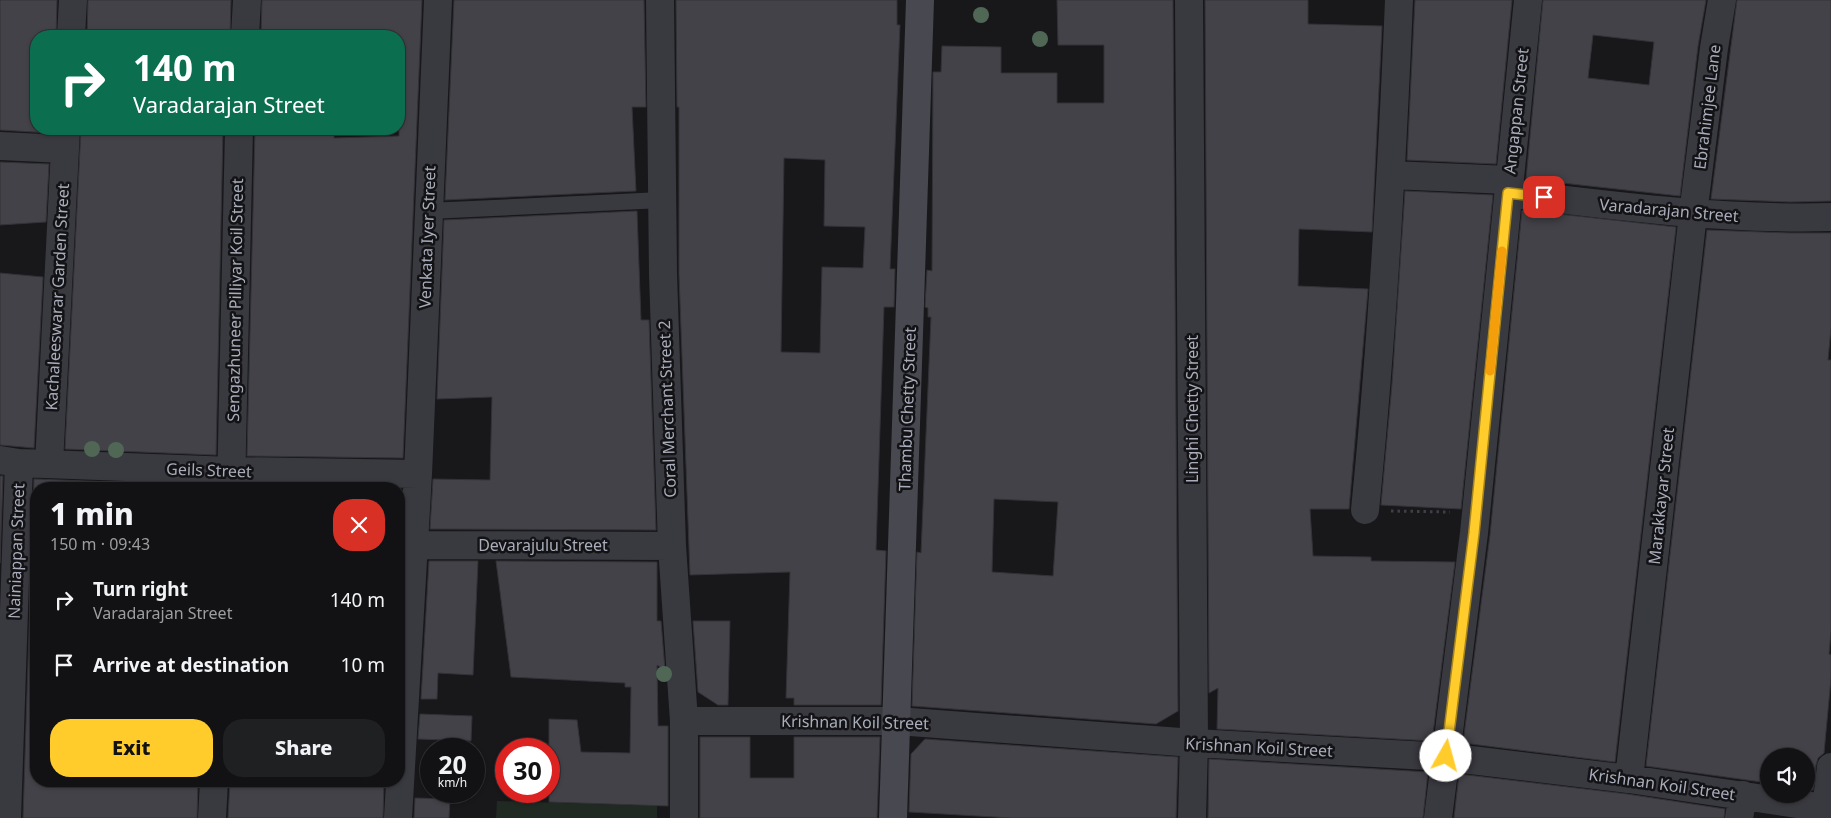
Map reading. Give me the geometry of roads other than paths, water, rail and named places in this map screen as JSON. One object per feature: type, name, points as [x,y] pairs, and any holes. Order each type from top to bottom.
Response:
[{"type":"street","points":[[71,30],[73,0]]},
{"type":"street","points":[[245,30],[247,0]]},
{"type":"street","name":"Venkata Iyer Street","points":[[405,699],[418,474],[438,0]]},
{"type":"street","name":"Coral Merchant Street 2","points":[[660,0],[663,284],[672,546],[684,721],[684,818]]},
{"type":"street","name":"Thambu Chetty Street","points":[[894,818],[920,0]]},
{"type":"street","name":"Linghi Chetty Street","points":[[1189,0],[1194,743],[1192,818]]},
{"type":"street","points":[[1365,510],[1378,377],[1391,175],[1399,0]]},
{"type":"street","name":"Angappan Street","points":[[1438,818],[1476,512],[1528,0]]},
{"type":"street","name":"Ebrahimjee Lane","points":[[1693,214],[1722,0]]},
{"type":"street","name":"Sengazhuneer Pilliyar Koil Street","points":[[232,480],[239,135]]},
{"type":"street","points":[[0,146],[65,139]]},
{"type":"street","name":"Kachaleeswarar Garden Street","points":[[49,464],[65,139]]},
{"type":"street","name":"Varadarajan Street","points":[[1391,175],[1508,187],[1693,214],[1775,218],[1831,217]]},
{"type":"street","name":"Marakkayar Street","points":[[1629,779],[1693,214]]},
{"type":"street","name":"Geils Street","points":[[10,462],[232,480],[418,474]]},
{"type":"street","name":"Nainiappan Street","points":[[7,818],[10,462]]},
{"type":"street","name":"Devarajulu Street","points":[[414,545],[672,546]]},
{"type":"street","name":"Krishnan Koil Street","points":[[684,721],[897,721],[1194,743],[1446,756],[1629,779],[1741,807],[1829,808]]},
{"type":"street","points":[[1829,808],[1831,767]]},
{"type":"street","points":[[212,818],[214,787]]},
{"type":"street","name":"Venkata Iyer Street","points":[[398,818],[400,787]]},
{"type":"lane","points":[[428,211],[662,200]]}]
